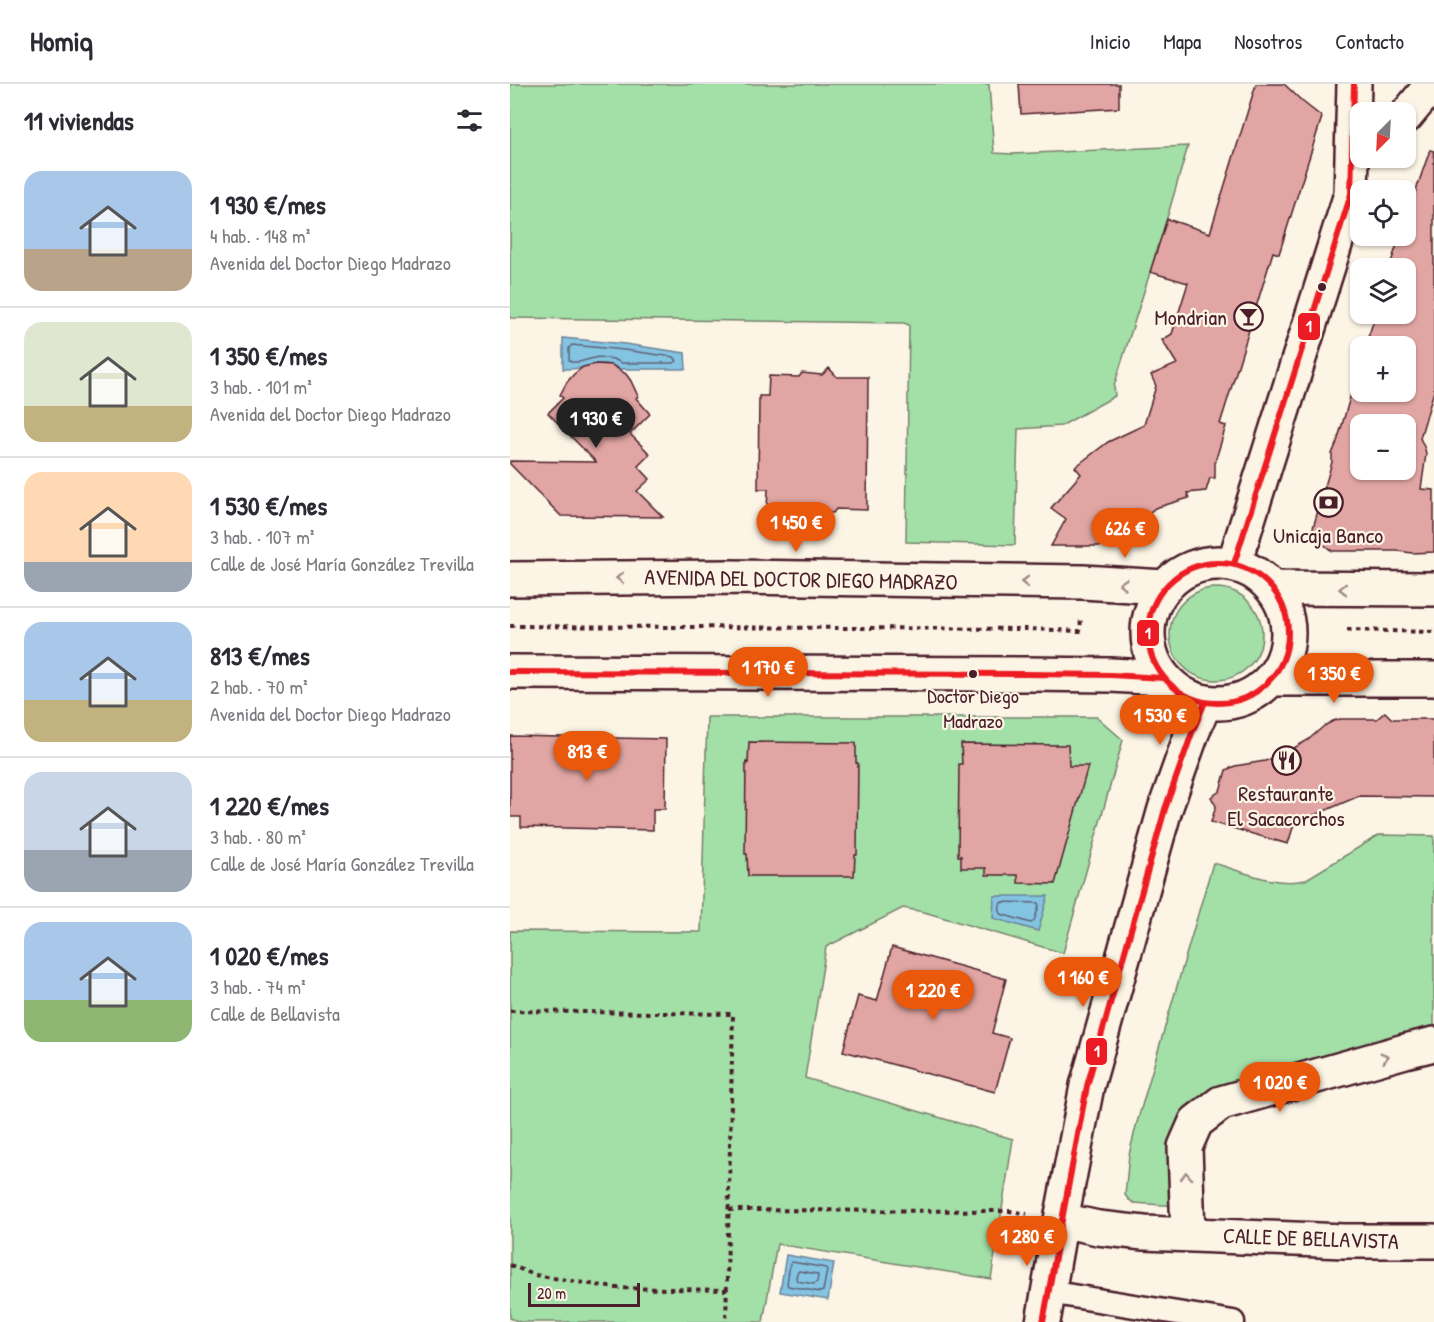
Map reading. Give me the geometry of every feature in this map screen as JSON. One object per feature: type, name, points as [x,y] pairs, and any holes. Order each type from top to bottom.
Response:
[{"type":"main road","points":[[1351,180],[1354,84]]},
{"type":"main road","points":[[1413,102],[1422,86]]},
{"type":"main road","points":[[1234,564],[1350,197]]},
{"type":"main road","points":[[1209,562],[1234,564],[1253,571],[1272,588],[1280,600],[1287,620],[1288,641],[1283,661],[1271,679],[1258,691],[1241,699],[1223,703],[1189,698],[1163,678],[1151,657],[1147,633],[1151,608],[1164,587],[1184,570],[1209,562]]},
{"type":"main road","name":"AVENIDA DEL DOCTOR DIEGO MADRAZO","points":[[510,579],[729,577],[1083,582],[1164,587]]},
{"type":"main road","points":[[1272,588],[1434,589]]},
{"type":"main road","points":[[510,672],[1026,674],[1163,678]]},
{"type":"main road","points":[[1271,679],[1434,680]]},
{"type":"main road","points":[[1046,1307],[1087,1086],[1165,809],[1205,702]]},
{"type":"main road","points":[[1188,1234],[1185,1147],[1196,1122],[1221,1103],[1434,1044]]},
{"type":"main road","name":"CALLE DE BELLAVISTA","points":[[1061,1220],[1098,1228],[1144,1233],[1344,1241],[1434,1241]]},
{"type":"lane","points":[[1046,1307],[1233,1322]]},
{"type":"path","points":[[510,626],[1080,631]]},
{"type":"path","points":[[1347,630],[1434,632]]},
{"type":"path","points":[[510,1011],[733,1014],[726,1322]]},
{"type":"path","points":[[729,1210],[1010,1211],[1061,1220]]},
{"type":"path","points":[[510,1265],[535,1275],[615,1288],[727,1290]]},
{"type":"green space","points":[[510,84],[989,84],[994,153],[1188,146],[1114,386],[1115,396],[1061,426],[1018,429],[1015,545],[906,542],[909,325],[904,323],[510,318]]},
{"type":"green space","points":[[1216,588],[1234,592],[1248,602],[1258,616],[1262,634],[1258,652],[1248,666],[1234,676],[1216,680],[1198,676],[1184,666],[1174,652],[1170,634],[1174,616],[1184,602],[1198,592]]},
{"type":"green space","points":[[707,717],[1097,717],[1123,740],[1063,953],[924,912],[903,908],[826,947],[805,1078],[1013,1139],[991,1279],[777,1244],[763,1322],[520,1322],[510,1318],[510,931],[701,932]]},
{"type":"green space","points":[[1379,835],[1434,836],[1434,1035],[1229,1083],[1207,1097],[1178,1206],[1134,1203],[1129,1200],[1125,1195],[1129,1155],[1136,1126],[1213,863],[1270,880],[1294,882],[1305,880]]},
{"type":"water","points":[[563,338],[685,353],[686,369],[619,369],[607,364],[598,364],[563,369]]},
{"type":"water","points":[[994,896],[1048,896],[1038,931],[993,918]]},
{"type":"water","points":[[786,1255],[834,1263],[828,1300],[780,1292]]},
{"type":"building","points":[[1019,84],[1119,84],[1119,108],[1021,114]]},
{"type":"building","points":[[1256,84],[1284,84],[1322,117],[1279,254],[1273,252],[1220,424],[1226,426],[1215,462],[1215,478],[1210,478],[1206,491],[1187,493],[1189,498],[1155,508],[1110,546],[1051,546],[1066,519],[1051,508],[1081,474],[1075,467],[1108,442],[1144,425],[1156,386],[1151,375],[1177,364],[1162,340],[1172,334],[1188,283],[1150,272],[1167,219],[1210,233]]},
{"type":"building","points":[[1430,150],[1434,151],[1434,391],[1420,438],[1426,454],[1421,489],[1434,490],[1434,552],[1332,551],[1318,540],[1313,528],[1332,462],[1332,454],[1350,397],[1350,402],[1416,402],[1416,336],[1368,336],[1373,324],[1416,324],[1416,258],[1392,258],[1397,246],[1416,246],[1416,190]]},
{"type":"building","points":[[596,364],[612,365],[626,374],[638,396],[636,398],[650,414],[630,434],[650,454],[638,466],[650,479],[637,491],[663,517],[561,516],[510,464],[510,461],[596,462],[548,413],[563,398],[560,395],[574,374],[583,367]]},
{"type":"building","points":[[829,368],[837,377],[868,377],[867,510],[836,509],[833,513],[801,512],[798,509],[767,509],[768,489],[758,489],[759,396],[768,396],[769,376],[799,377],[802,373],[822,375]]},
{"type":"building","points":[[1385,712],[1392,719],[1434,719],[1434,797],[1359,796],[1294,824],[1288,844],[1211,822],[1216,806],[1211,797],[1220,791],[1226,770],[1235,766],[1265,761],[1287,752],[1333,721],[1377,719]]},
{"type":"building","points":[[510,736],[666,739],[665,809],[653,809],[653,830],[521,827],[521,817],[510,817]]},
{"type":"building","points":[[749,742],[856,743],[856,763],[858,763],[857,855],[855,855],[854,876],[748,876],[747,854],[745,854],[746,762],[748,763]]},
{"type":"building","points":[[961,744],[1068,745],[1069,766],[1088,766],[1055,884],[1018,883],[1018,875],[986,875],[986,868],[961,868],[961,856],[958,856]]},
{"type":"building","points":[[892,947],[1006,979],[992,1033],[1010,1038],[995,1092],[843,1051],[858,996],[877,1001]]},
{"type":"transit line","name":"1","points":[[1234,564],[1351,194],[1354,84]]},
{"type":"transit line","name":"1","points":[[1218,563],[1245,568],[1268,583],[1283,606],[1288,633],[1283,660],[1268,683],[1245,698],[1218,703],[1191,698],[1168,683],[1153,660],[1148,633],[1153,606],[1168,583],[1191,568],[1218,563]]},
{"type":"transit line","name":"1","points":[[510,672],[1026,674],[1163,678]]},
{"type":"transit line","name":"1","points":[[1043,1322],[1087,1086],[1165,809],[1205,702]]},
{"type":"place","name":"Mondrian","points":[[1248,317]]},
{"type":"place","name":"Unicaja Banco","points":[[1328,503]]},
{"type":"place","name":"Doctor Diego Madrazo","points":[[973,674]]},
{"type":"place","name":"Restaurante El Sacacorchos","points":[[1286,761]]}]
